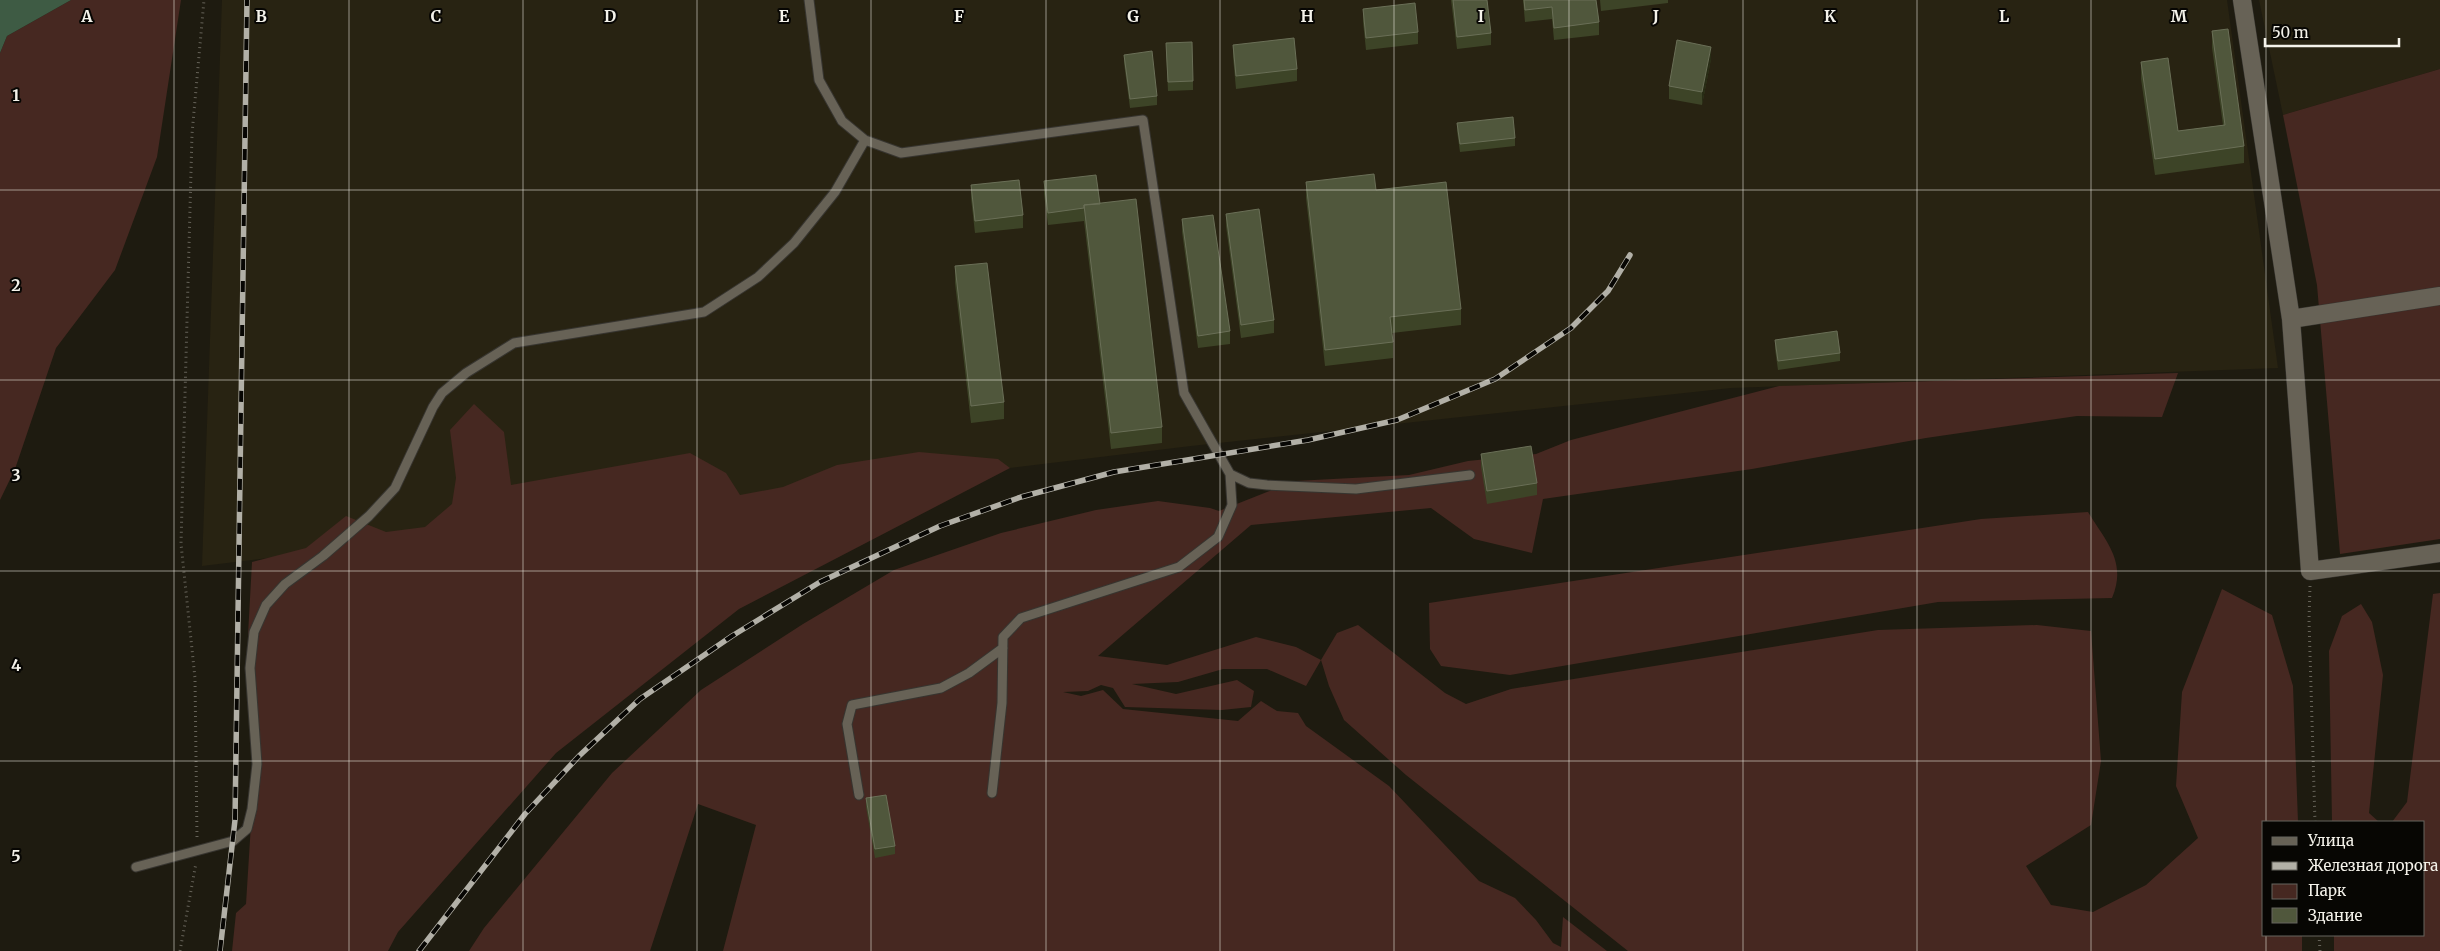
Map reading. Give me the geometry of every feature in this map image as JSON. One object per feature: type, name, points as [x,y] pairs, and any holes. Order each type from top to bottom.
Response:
[{"type":"street","points":[[2242,0],[2291,319],[2310,571],[2440,553]]},
{"type":"street","points":[[2291,319],[2440,296]]},
{"type":"lane","points":[[810,0],[819,80],[842,121],[865,140],[901,153],[1144,120],[1184,393],[1230,474],[1232,505],[1218,537],[1179,567],[1021,618],[1003,637],[1002,704],[992,793]]},
{"type":"lane","points":[[136,867],[233,841],[247,829],[252,809],[257,764],[250,668],[254,632],[266,605],[286,584],[369,516],[396,488],[433,406],[442,393],[466,373],[514,343],[704,312],[758,277],[794,243],[835,192],[865,140]]},
{"type":"lane","points":[[1230,474],[1249,483],[1356,489],[1470,475]]},
{"type":"lane","points":[[859,795],[847,724],[852,705],[941,688],[970,674],[1003,648]]},
{"type":"path","points":[[180,951],[189,907],[196,851],[195,678],[181,544],[192,134],[204,0]]},
{"type":"path","points":[[2310,571],[2309,620],[2316,821]]},
{"type":"path","points":[[2319,936],[2320,951]]},
{"type":"shaded area","points":[[0,0],[71,0],[7,36],[0,53]]},
{"type":"shaded area","points":[[222,0],[2227,0],[2278,368],[1731,388],[1191,446],[202,566]]},
{"type":"shaded area","points":[[2259,0],[2440,0],[2440,69],[2283,115]]},
{"type":"green space","points":[[71,0],[181,0],[157,157],[115,270],[56,348],[15,469],[0,500],[0,53],[7,36]]},
{"type":"green space","points":[[2440,69],[2440,539],[2340,554],[2317,285],[2283,115]]},
{"type":"green space","points":[[2178,373],[2162,417],[2077,416],[1926,438],[1752,469],[1543,499],[1532,553],[1474,539],[1431,508],[1251,525],[1098,656],[1167,665],[1256,637],[1296,647],[1321,660],[1306,686],[1267,669],[1223,669],[1178,682],[1132,684],[1176,694],[1237,680],[1254,691],[1251,707],[1222,710],[1125,707],[1113,688],[1101,685],[1088,691],[1063,692],[1081,696],[1103,690],[1123,709],[1238,721],[1261,701],[1277,711],[1298,713],[1306,726],[1389,786],[1479,881],[1515,898],[1536,920],[1553,943],[1561,947],[1563,917],[1607,951],[723,951],[756,825],[698,804],[650,951],[469,951],[484,928],[612,773],[701,690],[803,624],[894,570],[1001,533],[1096,510],[1158,501],[1210,508],[1219,511],[1295,481],[1409,475],[1468,461],[1536,454],[1571,440],[1779,386]]},
{"type":"green space","points":[[474,404],[504,432],[511,485],[690,453],[726,473],[740,495],[783,487],[837,465],[919,452],[998,459],[1010,468],[739,609],[556,753],[398,932],[388,951],[232,951],[236,913],[246,904],[253,792],[248,635],[252,562],[306,548],[346,516],[386,532],[425,527],[452,504],[456,478],[450,430]]},
{"type":"green space","points":[[2088,512],[2108,543],[2116,563],[2116,585],[2112,598],[1938,602],[1510,675],[1441,666],[1430,649],[1429,603],[1981,519]]},
{"type":"green space","points":[[2222,589],[2272,615],[2293,686],[2298,821],[2262,821],[2262,936],[2302,936],[2302,951],[1628,951],[1406,775],[1344,720],[1329,686],[1321,660],[1337,633],[1358,625],[1445,693],[1466,704],[1511,689],[1878,630],[2037,625],[2091,631],[2101,761],[2091,825],[2026,866],[2051,905],[2093,912],[2146,885],[2198,838],[2176,786],[2182,692]]},
{"type":"green space","points":[[2440,593],[2440,951],[2334,951],[2334,936],[2425,936],[2425,821],[2393,821],[2407,802],[2433,594]]},
{"type":"green space","points":[[2361,604],[2372,622],[2383,675],[2369,813],[2378,821],[2332,821],[2329,651],[2342,616]]},
{"type":"building","points":[[1453,0],[1487,0],[1491,33],[1457,37]]},
{"type":"building","points":[[1524,0],[1596,0],[1599,22],[1554,28],[1552,7],[1525,10]]},
{"type":"building","points":[[1415,3],[1418,32],[1366,38],[1363,9]]},
{"type":"building","points":[[2228,29],[2244,146],[2155,159],[2141,62],[2168,58],[2178,131],[2225,125],[2212,31]]},
{"type":"building","points":[[1294,38],[1297,69],[1236,76],[1233,45]]},
{"type":"building","points":[[1677,40],[1711,47],[1702,92],[1669,86]]},
{"type":"building","points":[[1192,42],[1193,81],[1168,82],[1166,43]]},
{"type":"building","points":[[1152,51],[1157,96],[1130,99],[1124,55]]},
{"type":"building","points":[[1513,117],[1515,138],[1460,144],[1457,123]]},
{"type":"building","points":[[1374,174],[1376,190],[1446,182],[1461,309],[1390,317],[1393,342],[1325,350],[1306,182]]},
{"type":"building","points":[[1096,175],[1100,204],[1084,205],[1084,208],[1048,213],[1044,181]]},
{"type":"building","points":[[1019,180],[1023,215],[975,221],[971,185]]},
{"type":"building","points":[[1136,199],[1162,427],[1111,433],[1084,205]]},
{"type":"building","points":[[1259,209],[1274,320],[1241,325],[1226,214]]},
{"type":"building","points":[[1213,215],[1230,331],[1198,336],[1182,219]]},
{"type":"building","points":[[987,263],[1004,402],[971,406],[955,266]]},
{"type":"building","points":[[1837,331],[1840,353],[1778,361],[1775,340]]},
{"type":"building","points":[[1531,446],[1537,483],[1487,491],[1481,454]]},
{"type":"building","points":[[886,795],[895,846],[875,849],[866,798]]},
{"type":"railway","points":[[220,951],[235,820],[247,0]]},
{"type":"railway","points":[[419,951],[525,814],[579,756],[640,699],[732,636],[820,582],[940,526],[1021,497],[1114,472],[1308,440],[1397,420],[1495,379],[1571,328],[1608,291],[1630,255]]}]
